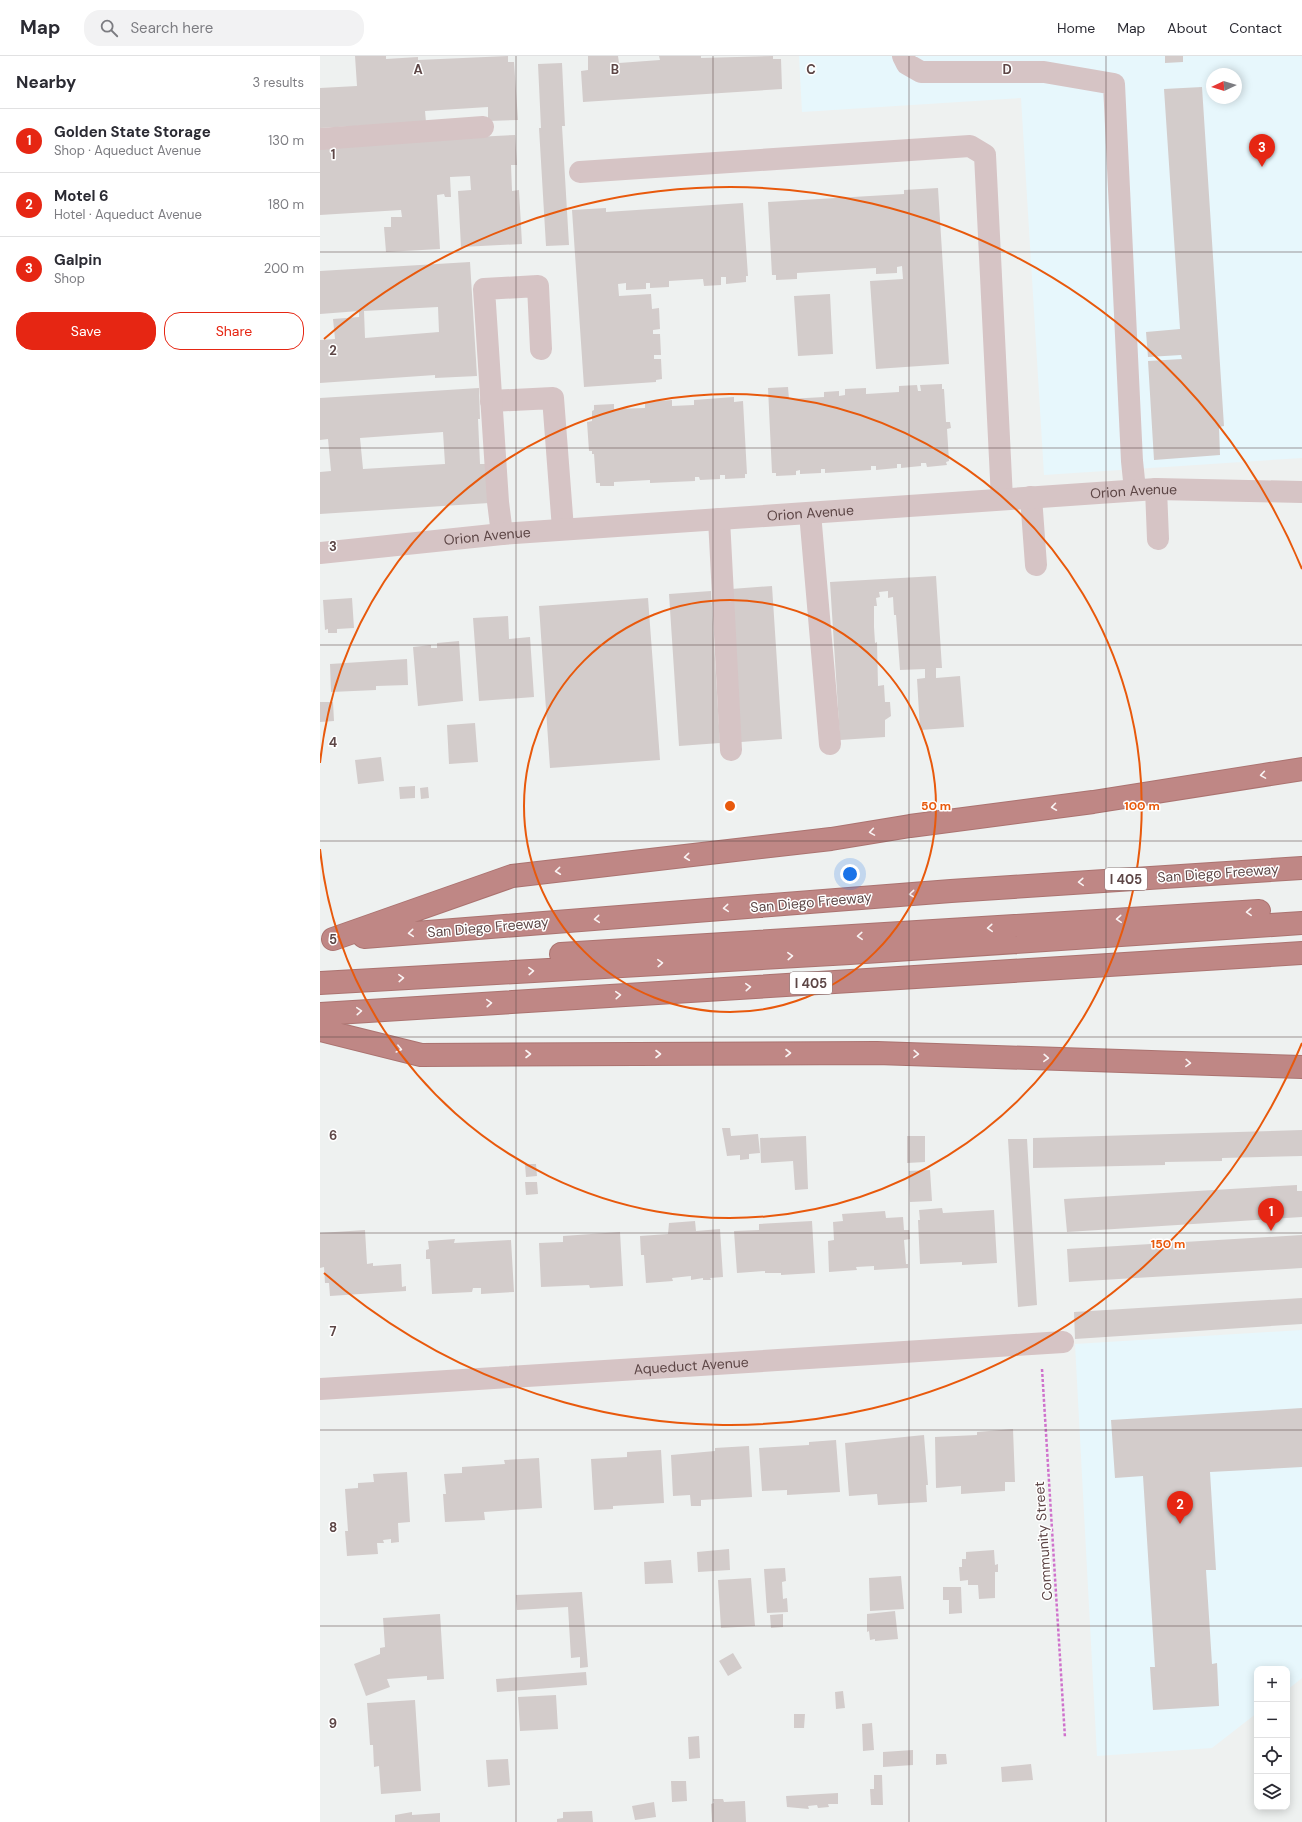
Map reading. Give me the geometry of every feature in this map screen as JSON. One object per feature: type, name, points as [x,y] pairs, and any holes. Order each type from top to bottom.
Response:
[{"type":"highway","points":[[327,940],[512,876],[831,839],[910,826],[1093,802],[1302,769]]},
{"type":"highway","name":"San Diego Freeway","points":[[327,940],[951,890],[1302,868]]},
{"type":"highway","points":[[320,968],[1302,909]]},
{"type":"highway","points":[[320,983],[865,952],[1302,923]]},
{"type":"highway","name":"I 405","points":[[320,1014],[1302,953]]},
{"type":"highway","points":[[320,1030],[421,1055],[877,1053],[1302,1067]]},
{"type":"street","points":[[903,56],[907,64],[921,72],[1044,72],[1054,65],[1114,84],[1132,461],[1146,490],[1158,539]]},
{"type":"street","points":[[320,139],[483,127]]},
{"type":"street","points":[[580,172],[970,146],[985,155],[1002,499]]},
{"type":"street","points":[[502,534],[498,502],[484,289],[538,286],[541,349]]},
{"type":"street","points":[[491,401],[553,398],[563,530]]},
{"type":"street","name":"Orion Avenue","points":[[320,553],[502,534],[1031,497],[1146,490],[1302,492]]},
{"type":"street","points":[[1031,497],[1036,565]]},
{"type":"street","points":[[810,513],[830,744]]},
{"type":"street","points":[[719,519],[731,750]]},
{"type":"street","name":"Aqueduct Avenue","points":[[320,1389],[1063,1342]]},
{"type":"path","name":"Community Street","points":[[1041,1343],[1065,1738]]},
{"type":"shaded area","points":[[799,56],[1302,56],[1302,458],[1044,475],[1021,98],[802,112]]},
{"type":"shaded area","points":[[1302,1330],[1302,1678],[1290,1688],[1290,1666],[1254,1666],[1254,1715],[1212,1748],[1097,1756],[1075,1344]]},
{"type":"building","points":[[355,56],[386,56],[386,59],[418,57],[418,60],[508,56],[508,62],[514,62],[518,120],[488,121],[488,107],[425,111],[426,122],[320,128],[320,88],[357,86]]},
{"type":"building","points":[[588,56],[618,56],[619,63],[660,60],[659,56],[701,56],[701,58],[773,56],[773,59],[781,59],[782,89],[583,102],[581,71],[588,70]]},
{"type":"building","points":[[1165,56],[1183,56],[1183,62],[1165,63]]},
{"type":"building","points":[[562,63],[565,126],[562,126],[569,245],[546,246],[539,128],[541,128],[538,64]]},
{"type":"building","points":[[1202,87],[1224,426],[1219,427],[1220,455],[1154,460],[1148,361],[1182,359],[1181,355],[1148,357],[1146,332],[1180,329],[1164,89]]},
{"type":"building","points":[[515,135],[517,165],[511,165],[512,191],[519,190],[522,244],[461,247],[458,191],[471,190],[470,176],[450,177],[451,197],[445,197],[444,194],[437,195],[440,249],[386,252],[384,227],[391,227],[391,217],[402,217],[401,210],[320,215],[320,145]]},
{"type":"building","points":[[938,188],[949,364],[876,369],[870,281],[903,279],[902,266],[897,267],[897,273],[876,274],[876,268],[797,273],[797,279],[776,280],[776,275],[772,275],[768,202],[904,194],[904,190]]},
{"type":"building","points":[[743,203],[748,276],[746,276],[746,282],[726,284],[726,277],[721,277],[721,285],[704,286],[703,279],[669,281],[669,287],[650,288],[650,283],[646,283],[646,289],[626,290],[626,283],[618,284],[619,296],[651,294],[652,309],[659,308],[660,329],[653,330],[653,334],[660,334],[661,355],[654,355],[654,359],[661,359],[662,379],[656,380],[656,382],[584,387],[572,210],[606,208],[606,212]]},
{"type":"building","points":[[470,262],[477,376],[435,378],[435,375],[320,383],[320,340],[335,339],[333,319],[359,317],[359,311],[320,314],[320,271]],"holes":[[[438,307],[439,332],[365,338],[364,311]]]},
{"type":"building","points":[[830,294],[833,354],[798,356],[794,296]]},
{"type":"building","points":[[942,384],[942,389],[944,389],[946,422],[950,422],[951,428],[947,429],[949,461],[946,462],[947,465],[927,467],[926,463],[921,463],[921,466],[901,468],[901,464],[897,464],[897,468],[876,470],[876,466],[871,466],[871,470],[825,473],[825,469],[821,469],[821,473],[800,474],[800,470],[796,471],[796,475],[776,476],[776,473],[772,473],[768,388],[788,387],[789,399],[824,397],[824,392],[839,391],[839,396],[845,395],[845,389],[866,388],[866,394],[899,392],[899,386],[917,385],[918,391],[921,391],[920,385]]},
{"type":"building","points":[[479,388],[480,419],[478,419],[480,464],[486,464],[489,503],[320,514],[320,472],[331,471],[328,439],[320,440],[320,398]],"holes":[[[443,432],[445,464],[363,469],[360,438]]]},
{"type":"building","points":[[734,397],[734,402],[743,401],[747,474],[745,474],[745,478],[725,479],[725,475],[720,475],[720,479],[700,480],[699,477],[695,477],[695,481],[650,483],[650,480],[614,482],[614,486],[600,486],[600,483],[596,483],[594,454],[592,454],[592,451],[589,451],[587,422],[592,421],[592,411],[594,410],[594,405],[614,404],[614,409],[645,408],[645,402],[672,400],[672,406],[694,405],[694,400]]},
{"type":"building","points":[[936,576],[942,668],[936,668],[936,678],[960,676],[964,727],[920,730],[917,679],[925,678],[925,669],[900,670],[896,615],[894,615],[893,597],[888,598],[888,591],[879,592],[880,597],[876,598],[877,606],[874,606],[878,686],[884,685],[885,702],[890,702],[891,716],[885,720],[885,737],[840,740],[830,582]]},
{"type":"building","points":[[772,586],[782,739],[741,742],[731,589]]},
{"type":"building","points":[[711,591],[720,743],[679,746],[669,594]]},
{"type":"building","points":[[352,598],[354,628],[337,629],[337,633],[328,633],[328,629],[325,630],[323,600]]},
{"type":"building","points":[[648,598],[660,760],[550,768],[539,606]]},
{"type":"building","points":[[508,616],[509,639],[530,637],[534,697],[479,701],[473,618]]},
{"type":"building","points":[[459,641],[463,701],[418,706],[413,647],[431,645],[431,648],[437,648],[437,643]]},
{"type":"building","points":[[407,659],[408,685],[376,686],[376,690],[331,692],[330,664]]},
{"type":"building","points":[[320,702],[333,702],[334,721],[320,722]]},
{"type":"building","points":[[475,723],[478,762],[449,764],[447,725]]},
{"type":"building","points":[[381,757],[384,781],[358,784],[355,760]]},
{"type":"building","points":[[415,786],[415,798],[400,799],[399,787]]},
{"type":"building","points":[[428,787],[429,798],[421,799],[420,788]]},
{"type":"building","points":[[722,1128],[730,1128],[731,1136],[758,1134],[760,1153],[749,1154],[749,1159],[740,1160],[740,1155],[727,1156]]},
{"type":"building","points":[[1302,1130],[1302,1156],[1222,1158],[1222,1161],[1165,1162],[1165,1165],[1033,1168],[1033,1138]]},
{"type":"building","points":[[806,1136],[808,1189],[795,1190],[793,1161],[761,1163],[760,1138]]},
{"type":"building","points":[[907,1136],[925,1136],[925,1162],[907,1163]]},
{"type":"building","points":[[1008,1139],[1027,1139],[1037,1305],[1018,1307]]},
{"type":"building","points":[[525,1164],[536,1164],[537,1176],[526,1177]]},
{"type":"building","points":[[930,1170],[932,1201],[910,1202],[909,1171]]},
{"type":"building","points":[[525,1182],[537,1182],[538,1194],[526,1195]]},
{"type":"building","points":[[1297,1185],[1297,1191],[1302,1191],[1302,1217],[1067,1232],[1064,1199]]},
{"type":"building","points":[[942,1208],[943,1213],[994,1210],[997,1263],[962,1265],[962,1262],[920,1264],[919,1210]]},
{"type":"building","points":[[885,1211],[886,1218],[903,1217],[904,1230],[909,1230],[910,1239],[904,1240],[906,1264],[908,1264],[908,1268],[874,1270],[874,1266],[856,1267],[857,1270],[829,1272],[828,1241],[834,1240],[833,1222],[843,1221],[842,1214]]},
{"type":"building","points":[[695,1221],[696,1231],[720,1229],[723,1277],[710,1278],[711,1280],[703,1280],[703,1278],[691,1280],[691,1276],[672,1278],[673,1281],[646,1283],[644,1255],[641,1255],[640,1236],[668,1234],[669,1223]]},
{"type":"building","points":[[812,1221],[815,1273],[781,1275],[781,1273],[765,1273],[765,1271],[737,1273],[734,1231],[759,1230],[759,1224]]},
{"type":"building","points":[[365,1230],[367,1264],[373,1263],[373,1266],[401,1264],[402,1287],[406,1286],[406,1291],[330,1296],[329,1283],[325,1283],[324,1267],[320,1268],[320,1233]]},
{"type":"building","points":[[620,1232],[623,1286],[590,1288],[589,1285],[541,1287],[539,1243],[563,1242],[563,1236]]},
{"type":"building","points":[[1302,1235],[1302,1268],[1069,1282],[1067,1249]]},
{"type":"building","points":[[455,1239],[454,1243],[511,1240],[514,1292],[481,1294],[481,1288],[473,1288],[472,1292],[432,1294],[430,1259],[426,1259],[426,1250],[429,1249],[428,1241]]},
{"type":"building","points":[[1302,1298],[1302,1324],[1075,1339],[1074,1312]]},
{"type":"building","points":[[1302,1408],[1302,1467],[1210,1472],[1216,1570],[1206,1570],[1212,1664],[1217,1663],[1219,1706],[1153,1710],[1150,1667],[1155,1667],[1143,1476],[1115,1478],[1111,1420]]},
{"type":"building","points":[[1013,1429],[1015,1482],[1005,1482],[1005,1491],[961,1494],[961,1486],[936,1488],[935,1437],[977,1435],[977,1432]]},
{"type":"building","points":[[924,1435],[928,1485],[926,1485],[927,1502],[878,1505],[877,1494],[849,1496],[845,1443]]},
{"type":"building","points":[[836,1440],[840,1492],[787,1495],[787,1490],[762,1491],[759,1448],[809,1445],[809,1442]]},
{"type":"building","points":[[749,1446],[752,1497],[701,1500],[701,1506],[691,1506],[690,1495],[673,1496],[671,1455],[715,1451],[715,1448]]},
{"type":"building","points":[[661,1450],[664,1503],[613,1506],[613,1509],[594,1510],[591,1459],[627,1457],[627,1452]]},
{"type":"building","points":[[539,1458],[542,1508],[484,1512],[485,1520],[445,1522],[443,1494],[446,1494],[444,1474],[462,1473],[462,1467],[505,1464],[504,1460]]},
{"type":"building","points":[[407,1472],[410,1522],[398,1523],[399,1542],[391,1543],[391,1539],[383,1540],[384,1543],[377,1543],[378,1554],[347,1556],[345,1531],[348,1531],[345,1489],[358,1488],[358,1483],[374,1482],[373,1474]]},
{"type":"building","points":[[729,1549],[730,1570],[698,1572],[697,1552]]},
{"type":"building","points":[[994,1550],[995,1565],[998,1564],[998,1572],[995,1572],[995,1598],[979,1599],[978,1585],[968,1585],[968,1580],[960,1581],[959,1567],[962,1567],[962,1559],[966,1559],[966,1552]]},
{"type":"building","points":[[671,1560],[673,1583],[645,1584],[644,1562]]},
{"type":"building","points":[[785,1568],[786,1581],[782,1582],[783,1599],[787,1598],[788,1612],[767,1613],[764,1569]]},
{"type":"building","points":[[901,1576],[904,1609],[870,1611],[869,1578]]},
{"type":"building","points":[[751,1578],[755,1626],[721,1628],[718,1580]]},
{"type":"building","points":[[943,1587],[961,1587],[962,1613],[949,1614],[949,1600],[943,1600]]},
{"type":"building","points":[[582,1592],[588,1667],[580,1668],[580,1657],[571,1658],[568,1607],[517,1610],[516,1595]]},
{"type":"building","points":[[895,1611],[898,1639],[870,1640],[869,1631],[867,1632],[867,1614]]},
{"type":"building","points":[[440,1614],[444,1679],[427,1680],[427,1676],[387,1679],[390,1687],[366,1696],[354,1664],[380,1654],[380,1648],[385,1647],[383,1618]]},
{"type":"building","points":[[783,1614],[783,1627],[771,1628],[770,1615]]},
{"type":"building","points":[[733,1653],[742,1668],[728,1676],[719,1661]]},
{"type":"building","points":[[586,1672],[587,1685],[497,1692],[496,1679]]},
{"type":"building","points":[[843,1691],[845,1708],[836,1709],[835,1692]]},
{"type":"building","points":[[556,1695],[558,1729],[520,1731],[518,1697]]},
{"type":"building","points":[[415,1700],[421,1791],[381,1794],[379,1766],[374,1767],[373,1745],[370,1745],[367,1703]]},
{"type":"building","points":[[794,1714],[805,1714],[804,1728],[794,1728]]},
{"type":"building","points":[[872,1723],[874,1750],[863,1751],[862,1724]]},
{"type":"building","points":[[699,1736],[700,1758],[689,1759],[688,1737]]},
{"type":"building","points":[[913,1750],[913,1765],[883,1767],[883,1752]]},
{"type":"building","points":[[936,1754],[946,1754],[947,1764],[936,1765]]},
{"type":"building","points":[[508,1759],[510,1785],[488,1787],[486,1760]]},
{"type":"building","points":[[1031,1764],[1033,1780],[1002,1782],[1001,1767]]},
{"type":"building","points":[[874,1775],[882,1775],[883,1805],[871,1805],[870,1789],[874,1789]]},
{"type":"building","points":[[671,1781],[686,1781],[687,1801],[672,1802]]},
{"type":"building","points":[[838,1793],[838,1804],[828,1804],[829,1807],[818,1808],[817,1805],[808,1806],[809,1809],[787,1807],[786,1796]]},
{"type":"building","points":[[713,1799],[723,1799],[724,1802],[745,1801],[746,1822],[712,1822],[711,1804],[714,1803]]},
{"type":"building","points":[[654,1802],[656,1817],[635,1820],[632,1806]]},
{"type":"building","points":[[592,1811],[593,1822],[557,1822],[557,1819],[563,1818],[563,1812]]},
{"type":"building","points":[[412,1812],[412,1815],[440,1813],[440,1822],[395,1822],[395,1815]]},
{"type":"place","name":"Galpin","points":[[1262,167]]},
{"type":"place","name":"Golden State Storage","points":[[1271,1231]]},
{"type":"place","name":"Motel 6","points":[[1180,1524]]}]
